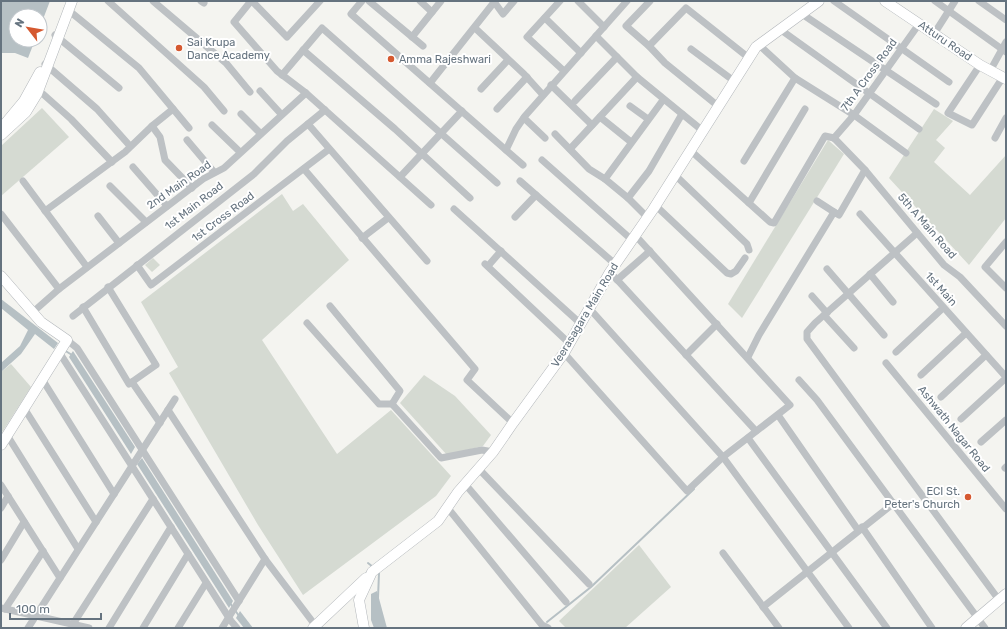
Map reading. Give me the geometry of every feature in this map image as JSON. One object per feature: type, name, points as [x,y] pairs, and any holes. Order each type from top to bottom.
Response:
[{"type":"street","points":[[108,1],[204,87],[224,111]]},
{"type":"street","points":[[153,1],[226,63],[250,92]]},
{"type":"street","points":[[320,1],[287,37],[251,1],[234,22],[268,62],[282,75],[306,93],[431,205]]},
{"type":"street","points":[[362,1],[351,14],[523,165]]},
{"type":"street","points":[[369,1],[423,46]]},
{"type":"street","points":[[420,1],[432,12]]},
{"type":"street","points":[[412,37],[441,1]]},
{"type":"street","points":[[430,83],[495,2],[503,14],[514,1]]},
{"type":"street","points":[[560,1],[527,37],[564,71]]},
{"type":"street","points":[[578,1],[604,27]]},
{"type":"street","points":[[650,1],[626,26],[649,46],[665,63],[718,106]]},
{"type":"street","name":"Veerasagara Main Road","points":[[364,628],[359,600],[372,572],[438,522],[447,507],[465,484],[493,452],[570,344],[612,268],[656,205],[749,58],[759,45],[819,1]]},
{"type":"street","points":[[834,1],[949,82]]},
{"type":"street","name":"Atturu Road","points":[[885,1],[980,65],[1004,78]]},
{"type":"street","points":[[935,1],[1004,50]]},
{"type":"street","points":[[934,34],[955,1]]},
{"type":"street","points":[[979,1],[1006,20]]},
{"type":"street","points":[[506,150],[516,129],[524,118],[551,85],[604,27],[622,3]]},
{"type":"street","points":[[1,135],[26,112],[37,94],[68,5],[138,68],[189,128]]},
{"type":"street","points":[[649,46],[686,8],[749,58]]},
{"type":"street","points":[[802,14],[885,72],[936,104]]},
{"type":"street","points":[[545,18],[581,53]]},
{"type":"street","name":"7th A Cross Road","points":[[834,138],[854,115],[902,50],[919,24]]},
{"type":"street","points":[[282,75],[322,28],[497,183]]},
{"type":"street","points":[[475,28],[527,77],[543,95]]},
{"type":"street","points":[[781,30],[919,129]]},
{"type":"street","points":[[596,36],[637,77],[663,100],[703,131]]},
{"type":"street","points":[[57,37],[119,88]]},
{"type":"street","points":[[990,71],[1004,50],[1006,42]]},
{"type":"street","points":[[759,45],[795,78],[854,115],[906,153]]},
{"type":"street","points":[[691,49],[734,81]]},
{"type":"street","points":[[303,50],[470,198]]},
{"type":"street","points":[[575,101],[617,57]]},
{"type":"street","points":[[481,89],[508,60]]},
{"type":"street","points":[[1,127],[24,101],[46,65]]},
{"type":"street","points":[[46,65],[97,109],[130,146]]},
{"type":"street","points":[[980,65],[948,113],[972,126],[1004,78]]},
{"type":"street","points":[[497,109],[527,77]]},
{"type":"street","points":[[570,149],[637,77]]},
{"type":"street","points":[[744,161],[795,78]]},
{"type":"street","points":[[551,85],[592,125]]},
{"type":"street","points":[[260,91],[281,114]]},
{"type":"street","name":"2nd Main Road","points":[[33,312],[59,289],[166,206],[214,172],[224,168],[260,133],[306,93]]},
{"type":"street","points":[[37,94],[44,94],[71,119],[112,162]]},
{"type":"street","points":[[606,179],[631,142],[663,100]]},
{"type":"street","points":[[630,106],[648,119]]},
{"type":"street","points":[[45,210],[112,162],[173,109]]},
{"type":"street","points":[[749,203],[805,109]]},
{"type":"street","name":"1st Main Road","points":[[73,316],[136,265],[254,174],[287,141],[325,110]]},
{"type":"street","points":[[400,177],[462,111]]},
{"type":"street","points":[[241,114],[260,133]]},
{"type":"street","points":[[628,198],[649,171],[682,114]]},
{"type":"street","points":[[600,117],[631,142]]},
{"type":"street","points":[[524,118],[545,138]]},
{"type":"street","points":[[995,138],[1006,118]]},
{"type":"street","points":[[308,124],[328,150],[427,261]]},
{"type":"street","points":[[212,125],[240,152]]},
{"type":"street","points":[[152,126],[160,137],[165,160],[192,188]]},
{"type":"street","points":[[555,134],[589,168],[606,179],[647,217]]},
{"type":"street","points":[[690,150],[770,222],[774,223],[825,136],[834,138]]},
{"type":"street","name":"5th A Main Road","points":[[834,138],[866,170],[944,265],[960,277],[1006,326]]},
{"type":"street","points":[[187,140],[214,172]]},
{"type":"street","name":"1st Cross Road","points":[[136,265],[151,285],[328,150]]},
{"type":"street","points":[[542,160],[650,251],[748,357],[790,406],[723,456],[687,491],[564,353]]},
{"type":"street","points":[[133,167],[166,206]]},
{"type":"street","points":[[304,169],[475,369],[467,380],[514,423]]},
{"type":"street","points":[[817,201],[839,216],[866,170]]},
{"type":"street","points":[[675,175],[747,244],[749,250]]},
{"type":"street","points":[[23,181],[87,267]]},
{"type":"street","points":[[520,181],[612,268],[617,280],[756,431]]},
{"type":"street","points":[[110,186],[146,222]]},
{"type":"street","points":[[515,217],[536,195]]},
{"type":"street","points":[[656,205],[727,273],[731,274],[736,271],[745,258]]},
{"type":"street","points":[[454,208],[581,324]]},
{"type":"street","points":[[748,357],[759,335],[834,212]]},
{"type":"street","points":[[1,214],[59,289]]},
{"type":"street","name":"1st Main","points":[[860,214],[1006,378]]},
{"type":"street","points":[[98,216],[119,243]]},
{"type":"street","points":[[362,238],[388,218]]},
{"type":"street","points":[[917,233],[825,314],[808,332],[807,339],[1003,597],[966,628]]},
{"type":"street","points":[[1006,242],[985,267],[1006,287]]},
{"type":"street","points":[[501,251],[486,265],[570,344]]},
{"type":"street","points":[[617,280],[650,251]]},
{"type":"street","points":[[827,269],[884,335]]},
{"type":"street","points":[[870,274],[893,302]]},
{"type":"street","points":[[1,276],[41,322],[77,348],[238,603]]},
{"type":"street","points":[[83,307],[129,384],[156,365],[108,287]]},
{"type":"street","points":[[812,296],[854,348]]},
{"type":"street","points":[[330,306],[400,391],[392,404]]},
{"type":"street","points":[[589,308],[723,456],[849,628]]},
{"type":"street","points":[[896,352],[943,308]]},
{"type":"street","points":[[306,323],[379,404],[392,404],[441,458],[482,450],[493,452]]},
{"type":"street","points":[[686,355],[717,324]]},
{"type":"street","points":[[921,375],[966,333]]},
{"type":"street","points":[[1,445],[67,340]]},
{"type":"street","points":[[59,352],[134,463],[153,499],[206,583],[230,615],[237,628]]},
{"type":"street","points":[[941,397],[986,355]]},
{"type":"street","name":"Ashwath Nagar Road","points":[[886,363],[1006,509]]},
{"type":"street","points":[[961,419],[1006,378]]},
{"type":"street","points":[[42,379],[114,494]]},
{"type":"street","points":[[799,380],[817,400],[985,628]]},
{"type":"street","points":[[132,382],[160,423]]},
{"type":"street","points":[[28,628],[175,399]]},
{"type":"street","points":[[24,408],[96,522]]},
{"type":"street","points":[[168,410],[265,559],[314,627],[372,572]]},
{"type":"street","points":[[778,415],[932,628]]},
{"type":"street","points":[[981,442],[1006,420]]},
{"type":"street","points":[[7,435],[78,549]]},
{"type":"street","points":[[748,438],[887,628]]},
{"type":"street","points":[[478,468],[589,584]]},
{"type":"street","points":[[465,484],[566,602]]},
{"type":"street","points":[[1,485],[60,578]]},
{"type":"street","points":[[1,508],[8,496]]},
{"type":"street","points":[[73,624],[153,499]]},
{"type":"street","points":[[763,607],[860,528],[894,503]]},
{"type":"street","points":[[447,507],[542,625],[548,628]]},
{"type":"street","points":[[1,560],[24,522]]},
{"type":"street","points":[[109,628],[171,527]]},
{"type":"street","points":[[43,551],[3,609],[89,628]]},
{"type":"street","points":[[723,553],[779,628]]},
{"type":"street","points":[[143,628],[188,554]]},
{"type":"street","points":[[222,628],[265,559]]},
{"type":"street","points":[[178,628],[206,583]]},
{"type":"shaded area","points":[[1,1],[50,1],[47,8],[8,8],[8,48],[32,48],[28,58],[15,53],[1,53]]},
{"type":"shaded area","points":[[42,108],[69,137],[1,196],[1,146]]},
{"type":"shaded area","points":[[934,109],[953,121],[936,140],[945,148],[934,162],[970,195],[1006,155],[1006,218],[969,265],[889,178]]},
{"type":"shaded area","points":[[828,140],[844,154],[742,318],[728,304]]},
{"type":"shaded area","points":[[282,194],[293,211],[303,204],[349,260],[262,340],[337,454],[391,410],[451,476],[436,496],[303,595],[258,525],[169,373],[178,367],[141,302]]},
{"type":"shaded area","points":[[153,258],[160,265],[152,272],[145,265]]},
{"type":"shaded area","points":[[1,299],[58,343],[54,349],[35,334],[21,354],[1,372],[1,363],[20,346],[28,330],[1,308]]},
{"type":"shaded area","points":[[73,351],[135,447],[131,454],[69,357]]},
{"type":"shaded area","points":[[11,364],[31,387],[1,434],[1,372]]},
{"type":"shaded area","points":[[424,375],[455,396],[491,435],[483,446],[447,455],[400,403]]},
{"type":"shaded area","points":[[142,458],[233,601],[229,608],[137,464]]},
{"type":"shaded area","points":[[639,545],[671,587],[625,628],[566,628],[559,621]]},
{"type":"shaded area","points":[[377,591],[387,628],[374,628],[371,620],[371,594]]},
{"type":"shaded area","points":[[240,611],[253,628],[244,628],[236,618]]},
{"type":"waterway","points":[[64,350],[72,355]]},
{"type":"waterway","points":[[547,622],[591,587],[694,489]]},
{"type":"waterway","points":[[368,563],[373,567]]},
{"type":"waterway","points":[[378,598],[379,573]]},
{"type":"waterway","points":[[230,603],[239,616]]},
{"type":"place","name":"Sai Krupa Dance Academy","points":[[179,48]]},
{"type":"place","name":"Amma Rajeshwari","points":[[391,59]]},
{"type":"place","name":"ECI St. Peter's Church","points":[[968,497]]}]
